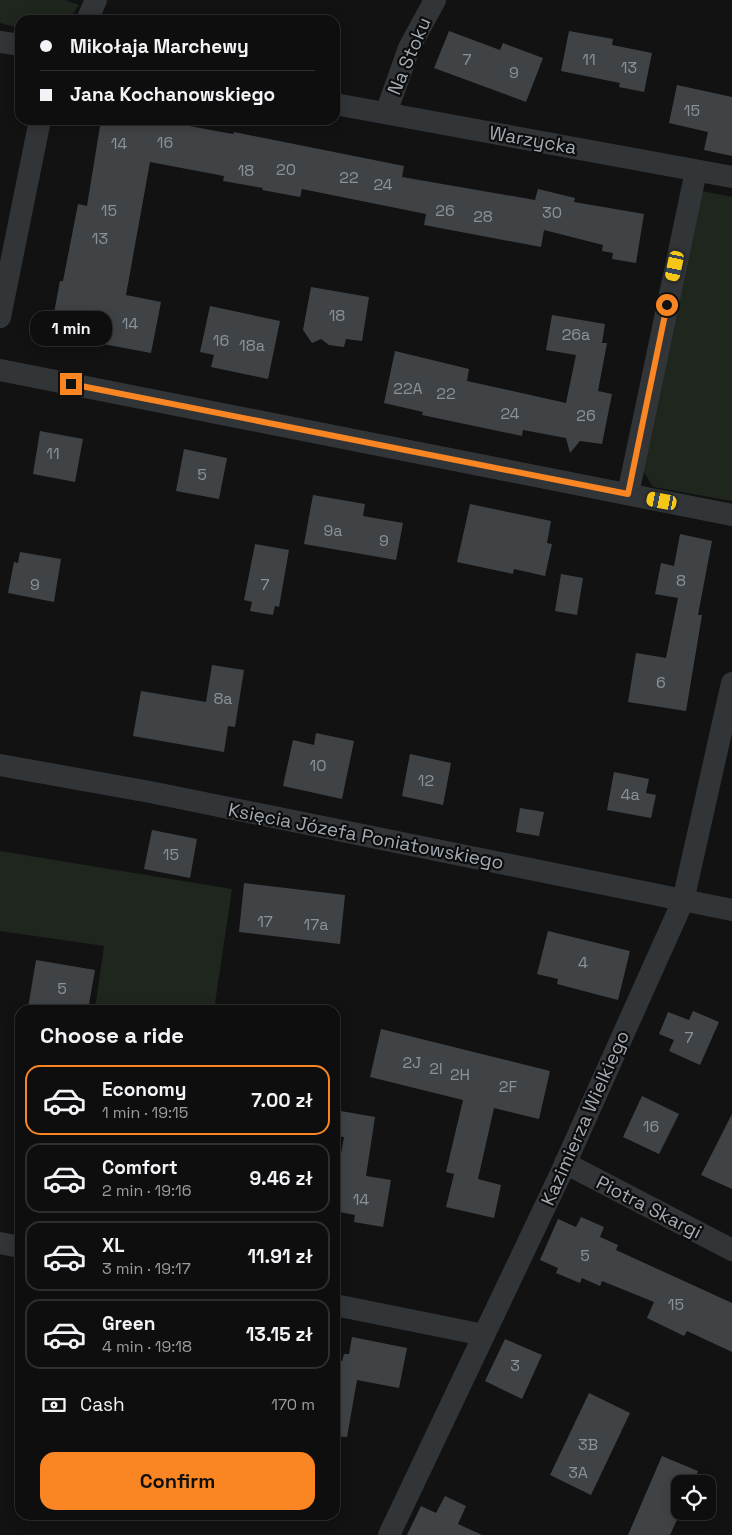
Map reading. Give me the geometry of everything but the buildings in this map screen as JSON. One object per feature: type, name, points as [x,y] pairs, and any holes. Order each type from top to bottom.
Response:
[{"type":"street","points":[[89,15],[96,0]]},
{"type":"street","name":"Na Stoku","points":[[386,113],[409,48],[434,0]]},
{"type":"street","points":[[0,42],[15,44]]},
{"type":"street","name":"Warzycka","points":[[340,105],[732,177]]},
{"type":"street","points":[[0,317],[39,125]]},
{"type":"street","points":[[628,494],[696,171]]},
{"type":"street","points":[[0,370],[732,515]]},
{"type":"street","name":"Kazimierza Wielkiego","points":[[389,1535],[565,1164],[682,901],[732,683]]},
{"type":"street","name":"Księcia Józefa Poniatowskiego","points":[[0,765],[150,792],[732,910]]},
{"type":"street","name":"Piotra Skargi","points":[[565,1164],[732,1250]]},
{"type":"street","points":[[0,1243],[15,1246]]},
{"type":"street","points":[[340,1306],[484,1335]]},
{"type":"shaded area","points":[[0,0],[65,0],[79,5],[72,15],[15,15],[15,27],[0,23]]},
{"type":"shaded area","points":[[702,191],[732,197],[732,501],[653,487],[643,471]]},
{"type":"shaded area","points":[[0,851],[232,889],[215,1005],[96,1005],[104,946],[0,931]]},
{"type":"route","points":[[71,384],[628,494],[667,305]]}]
